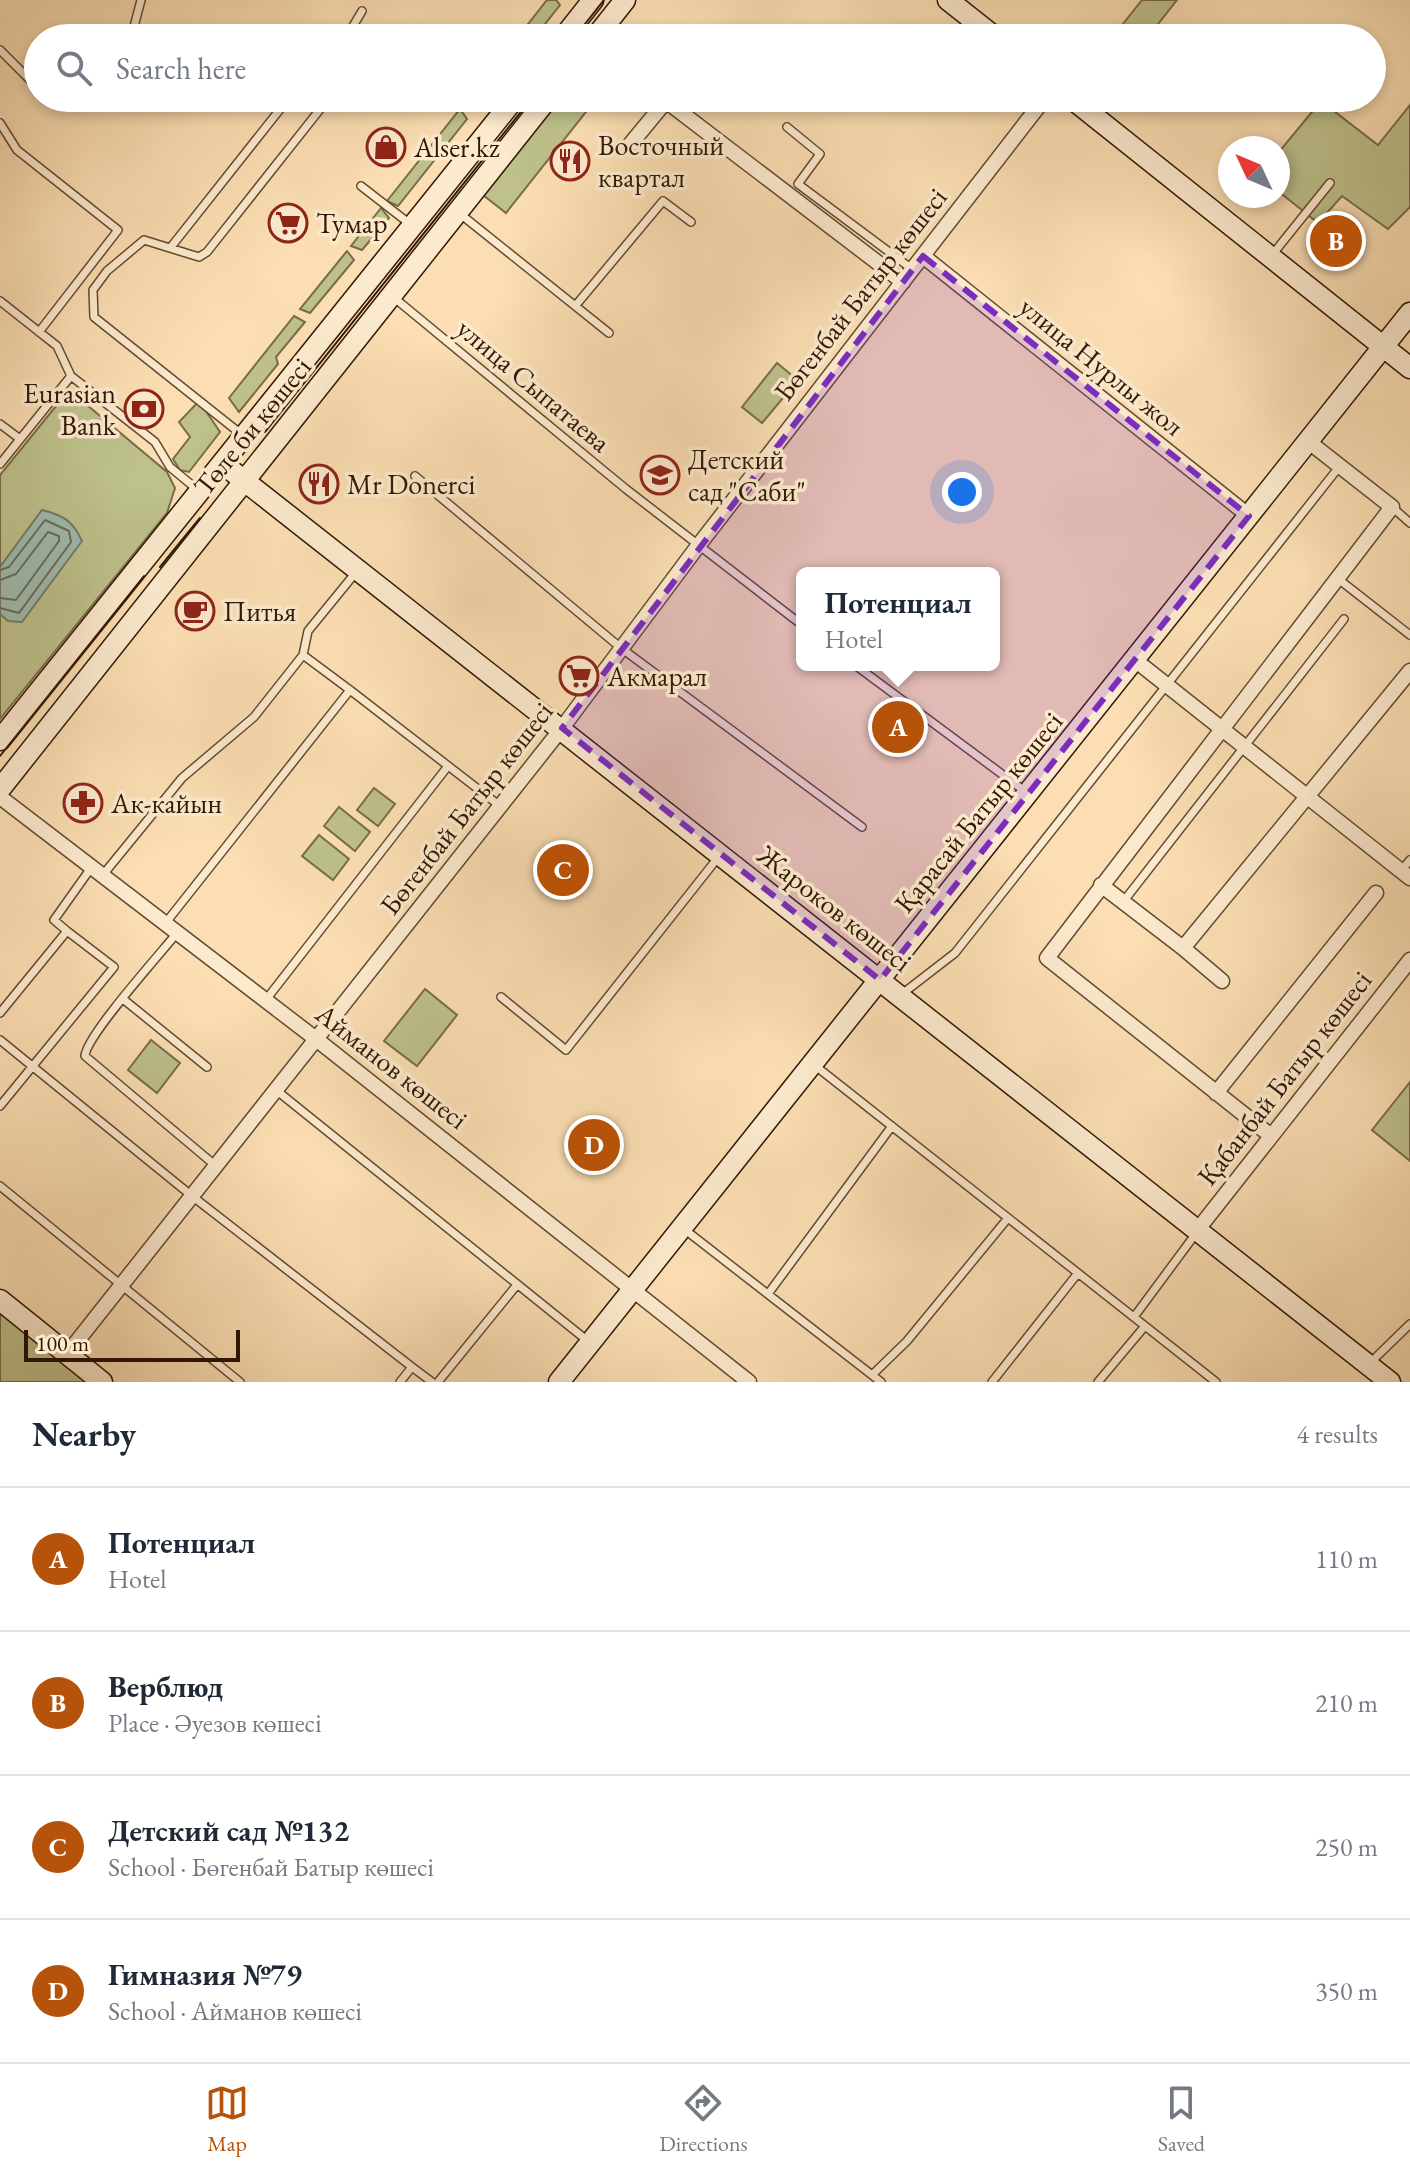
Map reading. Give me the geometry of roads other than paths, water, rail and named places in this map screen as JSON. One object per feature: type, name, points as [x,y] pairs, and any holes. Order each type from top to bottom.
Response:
[{"type":"street","points":[[606,24],[625,0]]},
{"type":"street","points":[[948,0],[978,24]]},
{"type":"street","points":[[571,24],[584,3]]},
{"type":"street","name":"Төле би көшесі","points":[[0,740],[504,112]]},
{"type":"street","name":"Төле би көшесі","points":[[0,789],[537,112]]},
{"type":"street","points":[[628,147],[657,112]]},
{"type":"street","points":[[680,112],[903,282]]},
{"type":"street","name":"Бөгенбай Батыр көшесі","points":[[67,1354],[562,728],[698,546],[1034,112]]},
{"type":"street","points":[[1089,112],[1410,368]]},
{"type":"street","name":"улица Нурлы жол","points":[[923,256],[1249,516]]},
{"type":"street","name":"Қарасай Батыр көшесі","points":[[559,1382],[1410,313]]},
{"type":"street","points":[[1270,1135],[1047,958],[1219,728],[1392,507],[1309,442]]},
{"type":"street","name":"Жароков көшесі","points":[[223,464],[1199,1228],[1390,1382]]},
{"type":"street","points":[[135,570],[155,572],[161,585]]},
{"type":"street","points":[[1135,660],[1307,797],[1407,870]]},
{"type":"street","points":[[1183,948],[1410,671]]},
{"type":"street","name":"Айманов көшесі","points":[[0,797],[316,1039],[749,1382]]},
{"type":"street","points":[[1101,885],[1222,981]]},
{"type":"street","points":[[1216,1093],[1376,893]]},
{"type":"street","name":"Қабанбай Батыр көшесі","points":[[1199,1228],[1410,960]]},
{"type":"street","points":[[0,1300],[102,1382]]},
{"type":"lane","points":[[135,24],[141,0]]},
{"type":"lane","points":[[354,24],[362,11]]},
{"type":"lane","points":[[0,50],[24,74]]},
{"type":"lane","points":[[171,247],[278,112]]},
{"type":"lane","points":[[244,437],[94,317],[93,290],[107,271],[144,240],[199,257],[207,252],[318,112]]},
{"type":"lane","points":[[0,123],[17,150],[118,230],[39,332]]},
{"type":"lane","points":[[787,127],[820,154],[798,184],[912,269]]},
{"type":"lane","points":[[297,137],[307,145]]},
{"type":"lane","points":[[1271,257],[1330,183]]},
{"type":"lane","points":[[361,186],[413,226]]},
{"type":"lane","points":[[576,305],[663,201],[691,222]]},
{"type":"lane","points":[[458,212],[609,333]]},
{"type":"lane","name":"улица Сыпатаева","points":[[391,296],[698,546],[796,620]]},
{"type":"lane","points":[[0,301],[57,346],[71,376],[155,442],[170,467],[200,492]]},
{"type":"lane","points":[[0,464],[71,376]]},
{"type":"lane","points":[[0,424],[20,439]]},
{"type":"lane","points":[[900,995],[955,953],[1340,466]]},
{"type":"lane","points":[[415,476],[621,648],[862,827]]},
{"type":"lane","points":[[1392,507],[1410,523]]},
{"type":"lane","points":[[0,1106],[114,967],[54,920],[182,778],[254,717],[303,655],[308,631],[358,569]]},
{"type":"lane","points":[[1337,578],[1410,635]]},
{"type":"lane","points":[[1123,902],[1344,619]]},
{"type":"lane","points":[[303,655],[500,806]]},
{"type":"lane","points":[[863,671],[1028,794]]},
{"type":"lane","points":[[216,1166],[85,1056],[85,1050],[170,929],[350,690]]},
{"type":"lane","points":[[265,1001],[448,766]]},
{"type":"lane","points":[[501,997],[566,1050],[721,853]]},
{"type":"lane","points":[[0,1013],[67,931]]},
{"type":"lane","points":[[123,999],[207,1067]]},
{"type":"lane","points":[[0,1040],[192,1196],[432,1382]]},
{"type":"lane","points":[[813,1063],[1215,1382]]},
{"type":"lane","points":[[276,1090],[590,1343]]},
{"type":"lane","points":[[768,1294],[892,1126]]},
{"type":"lane","points":[[0,1186],[240,1382]]},
{"type":"lane","points":[[872,1375],[907,1341],[1008,1218]]},
{"type":"lane","points":[[682,1228],[881,1382]]},
{"type":"lane","points":[[1134,1317],[1199,1228]]},
{"type":"lane","points":[[992,1382],[1078,1273]]},
{"type":"lane","points":[[438,1382],[516,1286]]},
{"type":"lane","points":[[1369,1365],[1410,1324]]},
{"type":"lane","points":[[1098,1382],[1145,1326]]},
{"type":"lane","points":[[400,1382],[412,1367]]},
{"type":"water","points":[[42,510],[66,520],[82,541],[22,622],[8,621],[0,614],[0,567]]},
{"type":"tram line","points":[[585,24],[604,0]]},
{"type":"tram line","points":[[265,432],[521,112]]},
{"type":"tram line","points":[[160,567],[200,518]]},
{"type":"tram line","points":[[0,756],[144,576]]},
{"type":"place","name":"Alser.kz","points":[[386,147]]},
{"type":"place","name":"Восточный квартал","points":[[570,161]]},
{"type":"place","name":"Тумар","points":[[288,223]]},
{"type":"place","name":"Верблюд","points":[[1336,241]]},
{"type":"place","name":"Eurasian Bank","points":[[144,409]]},
{"type":"place","name":"Детский сад \"Саби\"","points":[[660,475]]},
{"type":"place","name":"Mr Donerci","points":[[319,484]]},
{"type":"place","name":"Питья","points":[[195,611]]},
{"type":"place","name":"Акмарал","points":[[579,676]]},
{"type":"place","name":"Потенциал","points":[[898,727]]},
{"type":"place","name":"Ак-кайын","points":[[83,803]]},
{"type":"place","name":"Детский сад №132","points":[[563,870]]},
{"type":"place","name":"Гимназия №79","points":[[594,1145]]}]
